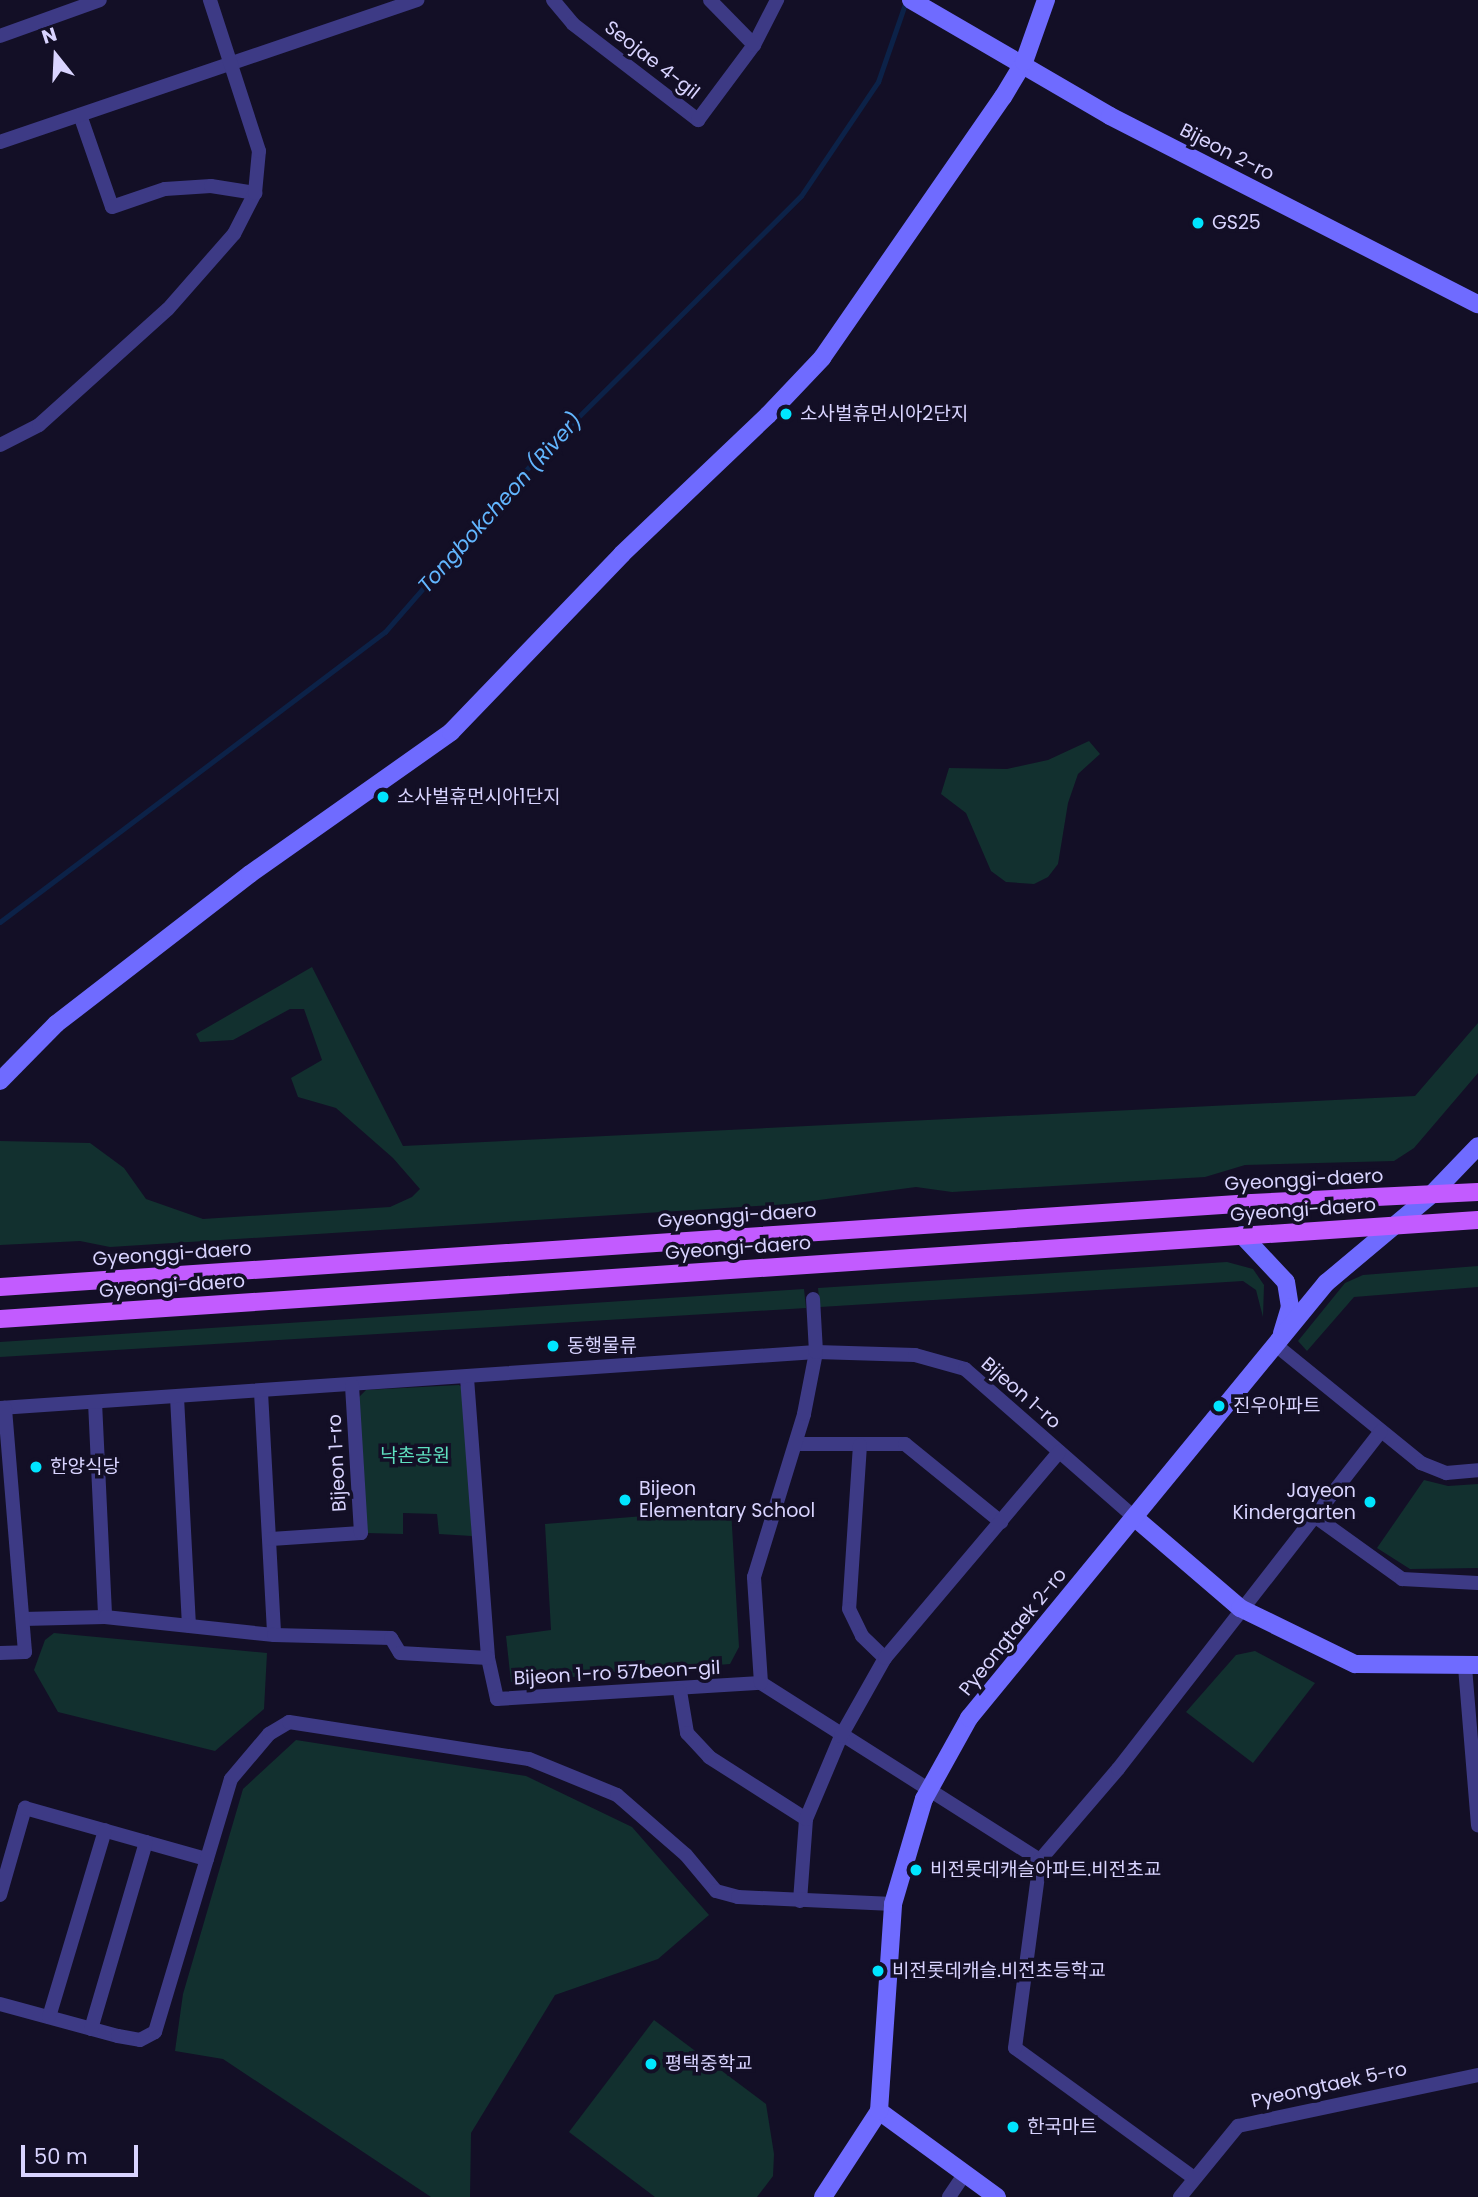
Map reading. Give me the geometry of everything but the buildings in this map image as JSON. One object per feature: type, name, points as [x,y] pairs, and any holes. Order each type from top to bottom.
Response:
[{"type":"main road","name":"Gyeonggi-daero","points":[[0,1287],[1478,1192]]},
{"type":"main road","name":"Gyeongi-daero","points":[[0,1319],[1478,1220]]},
{"type":"street","points":[[0,36],[100,0]]},
{"type":"street","points":[[0,445],[39,425],[168,309],[234,234],[255,192],[259,151],[209,0]]},
{"type":"street","points":[[0,142],[417,0]]},
{"type":"street","name":"Seojae 4-gil","points":[[553,0],[573,24],[698,120],[754,45]]},
{"type":"street","points":[[710,0],[754,45],[777,0]]},
{"type":"street","name":"Bijeon 2-ro","points":[[911,0],[1024,62],[1110,116],[1478,304]]},
{"type":"street","points":[[0,1081],[56,1024],[207,907],[451,732],[622,554],[822,358],[1024,62],[1046,0]]},
{"type":"street","points":[[80,115],[112,207],[165,189],[211,186],[255,192]]},
{"type":"street","name":"Pyeongtaek 2-ro","points":[[823,2197],[879,2110],[893,1904],[928,1793],[969,1718],[1278,1345],[1326,1283],[1432,1194],[1478,1146]]},
{"type":"street","points":[[1242,1235],[1286,1282],[1290,1307],[1278,1345],[1421,1463],[1446,1473],[1478,1470]]},
{"type":"street","points":[[813,1299],[816,1352],[797,1444],[754,1577],[761,1683],[928,1793],[1040,1860]]},
{"type":"street","name":"Bijeon 1-ro","points":[[0,1653],[25,1652],[2,1408],[816,1352],[915,1355],[965,1370],[1134,1517]]},
{"type":"street","points":[[467,1378],[488,1658]]},
{"type":"street","name":"Bijeon 1-ro","points":[[271,1539],[361,1533],[352,1385]]},
{"type":"street","points":[[261,1392],[271,1539],[274,1635]]},
{"type":"street","points":[[177,1397],[189,1626]]},
{"type":"street","points":[[95,1402],[105,1617]]},
{"type":"street","points":[[1194,2178],[1015,2048],[1040,1860],[1118,1769],[1312,1515],[1381,1431]]},
{"type":"street","points":[[797,1444],[905,1444],[1001,1522]]},
{"type":"street","points":[[860,1445],[849,1609],[862,1636],[885,1658]]},
{"type":"street","points":[[800,1901],[806,1819],[841,1736],[885,1658],[1059,1452]]},
{"type":"street","points":[[1312,1515],[1402,1579],[1478,1583]]},
{"type":"street","points":[[1134,1517],[1240,1608],[1355,1664],[1472,1666],[1478,1825]]},
{"type":"street","name":"Bijeon 1-ro 57beon-gil","points":[[23,1619],[105,1617],[274,1635],[391,1638],[400,1653],[488,1658],[497,1699],[680,1691],[761,1683]]},
{"type":"street","points":[[680,1691],[687,1733],[709,1756],[806,1819]]},
{"type":"street","points":[[0,2004],[140,2040],[155,2032],[231,1779],[270,1734],[289,1723],[529,1759],[617,1795],[686,1855],[716,1891],[800,1901],[893,1904]]},
{"type":"street","points":[[0,1895],[6,1852],[25,1808],[207,1859]]},
{"type":"street","points":[[49,2017],[105,1830]]},
{"type":"street","points":[[92,2029],[146,1842]]},
{"type":"street","name":"Pyeongtaek 5-ro","points":[[1180,2197],[1238,2126],[1478,2075]]},
{"type":"street","points":[[879,2110],[997,2197]]},
{"type":"street","points":[[948,2197],[965,2173]]},
{"type":"green space","points":[[1089,741],[1100,754],[1078,774],[1068,803],[1058,864],[1048,877],[1034,884],[1006,882],[991,871],[966,813],[941,794],[949,768],[1007,769],[1048,760]]},
{"type":"green space","points":[[312,967],[403,1146],[1415,1096],[1478,1023],[1478,1073],[1414,1148],[1394,1161],[1245,1165],[1205,1177],[952,1192],[916,1187],[789,1204],[110,1247],[80,1241],[0,1245],[0,1141],[90,1143],[124,1168],[146,1199],[203,1219],[390,1207],[412,1197],[420,1189],[393,1158],[336,1108],[298,1097],[291,1078],[322,1060],[304,1009],[290,1009],[233,1040],[200,1042],[196,1034]]},
{"type":"green space","points":[[1227,1262],[1253,1269],[1264,1285],[1263,1317],[1256,1290],[1243,1281],[820,1307],[818,1288]]},
{"type":"green space","points":[[1478,1266],[1478,1287],[1354,1297],[1307,1351],[1298,1341],[1345,1283],[1363,1275]]},
{"type":"green space","points":[[804,1289],[806,1308],[0,1357],[0,1342]]},
{"type":"green space","name":"낙촌공원","points":[[459,1385],[465,1390],[472,1536],[439,1534],[437,1514],[403,1513],[403,1534],[367,1533],[357,1399],[366,1390]]},
{"type":"green space","points":[[1424,1480],[1448,1486],[1478,1484],[1478,1568],[1410,1569],[1377,1548]]},
{"type":"green space","points":[[731,1509],[739,1647],[730,1664],[511,1682],[506,1636],[551,1630],[545,1524]]},
{"type":"green space","points":[[54,1633],[267,1653],[264,1709],[215,1751],[58,1712],[34,1670],[45,1640]]},
{"type":"green space","points":[[1255,1651],[1315,1683],[1253,1763],[1186,1712],[1236,1655]]},
{"type":"green space","points":[[296,1740],[526,1776],[632,1827],[709,1915],[658,1959],[555,1995],[471,2133],[470,2197],[431,2197],[223,2059],[175,2051],[183,1994],[243,1789]]},
{"type":"green space","points":[[654,2020],[766,2104],[774,2154],[773,2176],[757,2197],[655,2197],[569,2132]]},
{"type":"waterway","name":"Tongbokcheon (River)","points":[[0,922],[385,632],[534,461],[801,196],[878,82],[906,1]]},
{"type":"place","name":"GS25","points":[[1198,223]]},
{"type":"place","name":"소사벌휴먼시아2단지","points":[[786,414]]},
{"type":"place","name":"소사벌휴먼시아1단지","points":[[383,797]]},
{"type":"place","name":"동행물류","points":[[553,1346]]},
{"type":"place","name":"진우아파트","points":[[1219,1406]]},
{"type":"place","name":"한양식당","points":[[36,1467]]},
{"type":"place","name":"Bijeon Elementary School","points":[[625,1500]]},
{"type":"place","name":"Jayeon Kindergarten","points":[[1370,1502]]},
{"type":"place","name":"비전롯데캐슬아파트.비전초교","points":[[916,1870]]},
{"type":"place","name":"비전롯데캐슬.비전초등학교","points":[[878,1971]]},
{"type":"place","name":"평택중학교","points":[[651,2064]]},
{"type":"place","name":"한국마트","points":[[1013,2127]]}]
